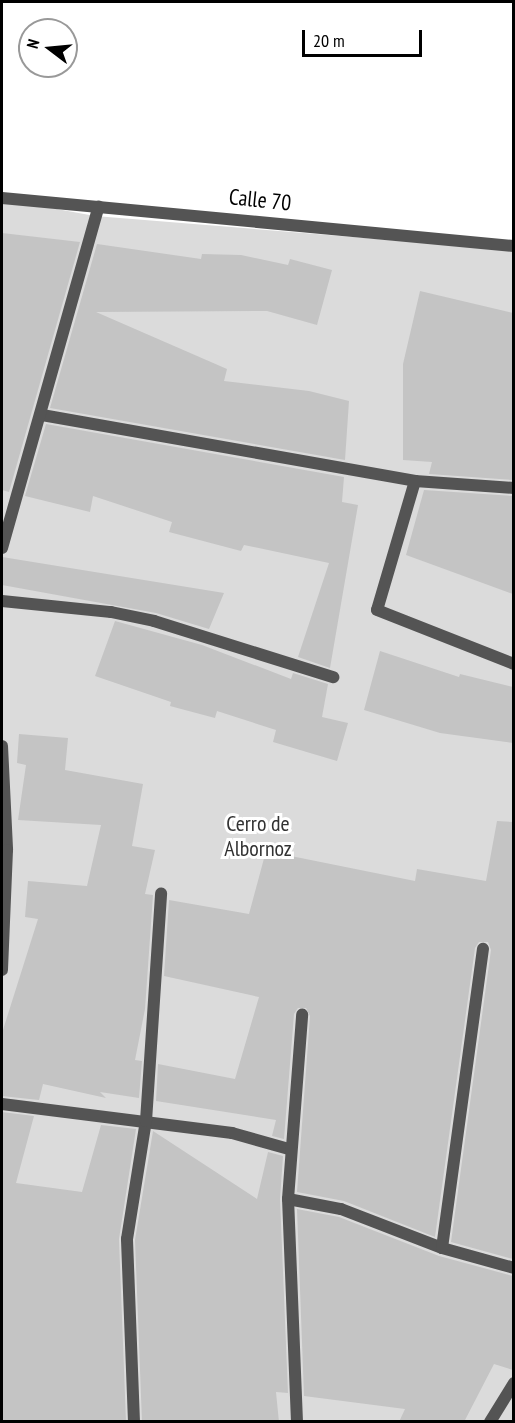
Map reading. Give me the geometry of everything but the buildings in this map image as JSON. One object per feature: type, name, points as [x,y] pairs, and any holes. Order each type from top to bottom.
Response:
[{"type":"street","name":"Calle 70","points":[[2,198],[513,246]]},
{"type":"street","points":[[2,548],[42,415],[99,206]]},
{"type":"street","points":[[42,415],[415,481],[513,488]]},
{"type":"street","points":[[415,481],[377,610],[513,664]]},
{"type":"street","points":[[2,601],[111,612],[154,621],[333,677]]},
{"type":"street","points":[[2,746],[7,850],[2,970]]},
{"type":"street","points":[[134,1422],[127,1239],[146,1120],[160,893]]},
{"type":"street","points":[[442,1248],[483,949]]},
{"type":"street","points":[[297,1422],[288,1199],[289,1149],[302,1015]]},
{"type":"street","points":[[2,1104],[146,1120],[232,1134],[289,1149]]},
{"type":"street","points":[[288,1199],[341,1209],[442,1248],[513,1268]]},
{"type":"street","points":[[490,1422],[513,1383]]},
{"type":"green space","name":"Cerro de Albornoz","points":[[2,199],[95,216],[513,250],[513,1421],[2,1421]]}]
